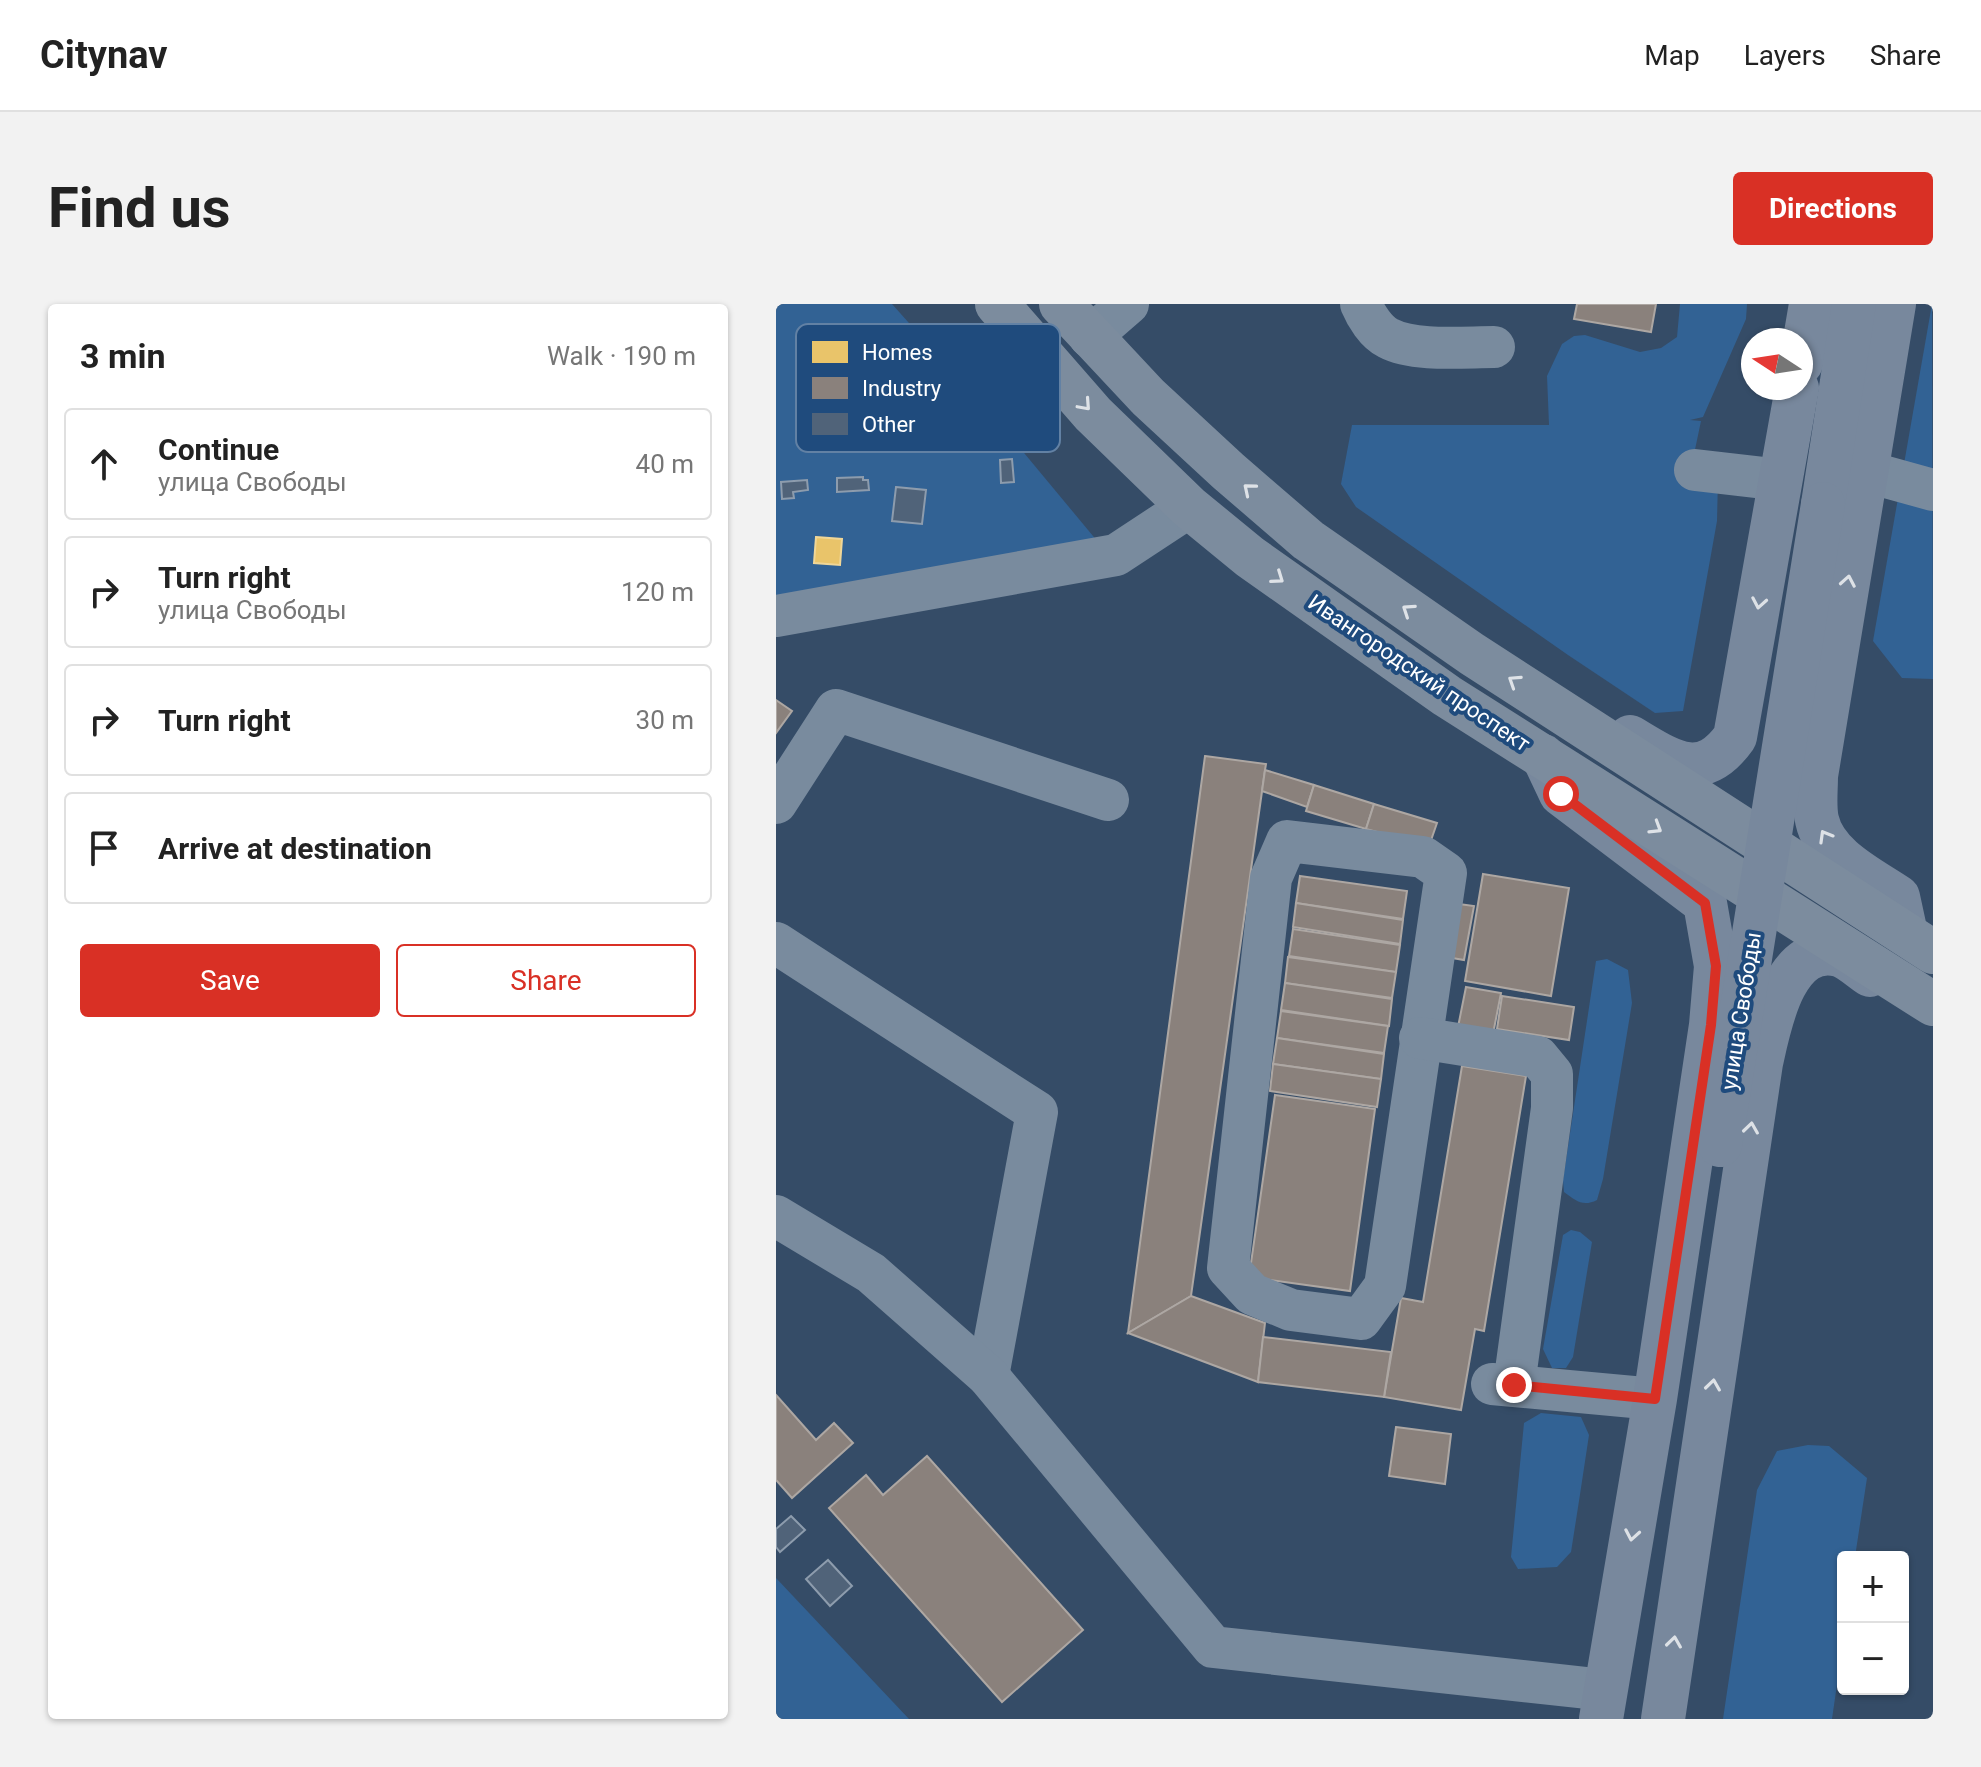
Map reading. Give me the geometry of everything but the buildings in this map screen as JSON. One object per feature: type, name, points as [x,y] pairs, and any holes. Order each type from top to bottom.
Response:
[{"type":"highway","name":"Ивангородский проспект","points":[[997,304],[1014,324]]},
{"type":"highway","name":"Ивангородский проспект","points":[[1061,304],[1148,397],[1308,540],[1472,654],[1920,943]]},
{"type":"highway","name":"Ивангородский проспект","points":[[1060,376],[1093,414],[1189,507],[1250,557],[1447,696],[1933,1004]]},
{"type":"main road","points":[[1807,328],[1811,304]]},
{"type":"main road","name":"улица Свободы","points":[[1613,1709],[1720,1145],[1854,304]]},
{"type":"main road","points":[[1894,304],[1816,776],[1817,819],[1822,836],[1832,848],[1850,865],[1898,897],[1920,943]]},
{"type":"main road","points":[[1556,707],[1578,708],[1675,763],[1689,765],[1704,762],[1726,750],[1735,737],[1795,400]]},
{"type":"main road","name":"улица Свободы","points":[[1543,756],[1561,794],[1705,903],[1716,966],[1711,1025],[1613,1709]]},
{"type":"main road","name":"улица Свободы","points":[[1663,1719],[1761,1063],[1771,1020],[1787,980],[1797,966],[1816,955],[1839,955],[1933,1014]]},
{"type":"street","points":[[1090,337],[1128,304]]},
{"type":"street","points":[[1361,304],[1385,338],[1406,345],[1494,347]]},
{"type":"street","points":[[1695,470],[1781,480]]},
{"type":"street","points":[[1868,472],[1933,490]]},
{"type":"street","points":[[776,616],[1116,555],[1189,507]]},
{"type":"street","points":[[776,803],[836,710],[1108,800]]},
{"type":"street","points":[[1287,841],[1423,857],[1446,873],[1420,1038],[1385,1286],[1361,1319],[1291,1310],[1252,1294],[1228,1268],[1271,878],[1287,841]]},
{"type":"street","points":[[776,943],[1037,1112],[988,1376]]},
{"type":"street","points":[[1420,1038],[1538,1057],[1552,1074],[1549,1135],[1503,1384],[1655,1399]]},
{"type":"street","points":[[776,1216],[871,1273],[988,1376],[1213,1647],[1613,1709]]},
{"type":"shaded area","points":[[776,304],[892,304],[910,324],[796,324],[796,452],[1023,452],[1098,542],[776,596]]},
{"type":"shaded area","points":[[1680,304],[1747,304],[1746,319],[1703,417],[1690,420],[1701,421],[1688,483],[1718,479],[1717,521],[1683,711],[1655,713],[1356,507],[1341,484],[1352,425],[1549,425],[1547,376],[1562,344],[1574,336],[1585,335],[1640,352],[1661,348],[1677,337]]},
{"type":"shaded area","points":[[1932,304],[1933,679],[1902,678],[1873,641]]},
{"type":"shaded area","points":[[1607,959],[1628,970],[1632,1003],[1603,1179],[1597,1200],[1584,1203],[1564,1192],[1563,1180],[1596,961]]},
{"type":"shaded area","points":[[1571,1230],[1580,1232],[1592,1242],[1573,1357],[1566,1368],[1552,1368],[1543,1349],[1563,1235]]},
{"type":"shaded area","points":[[1541,1413],[1581,1417],[1589,1435],[1571,1552],[1557,1567],[1518,1569],[1511,1557],[1524,1423]]},
{"type":"shaded area","points":[[1808,1445],[1829,1446],[1867,1478],[1856,1551],[1837,1551],[1837,1684],[1832,1719],[1723,1719],[1757,1490],[1777,1451]]},
{"type":"shaded area","points":[[776,1578],[909,1719],[776,1719]]},
{"type":"route","points":[[1514,1385],[1655,1399],[1711,1025],[1716,966],[1705,903],[1561,794]]}]
